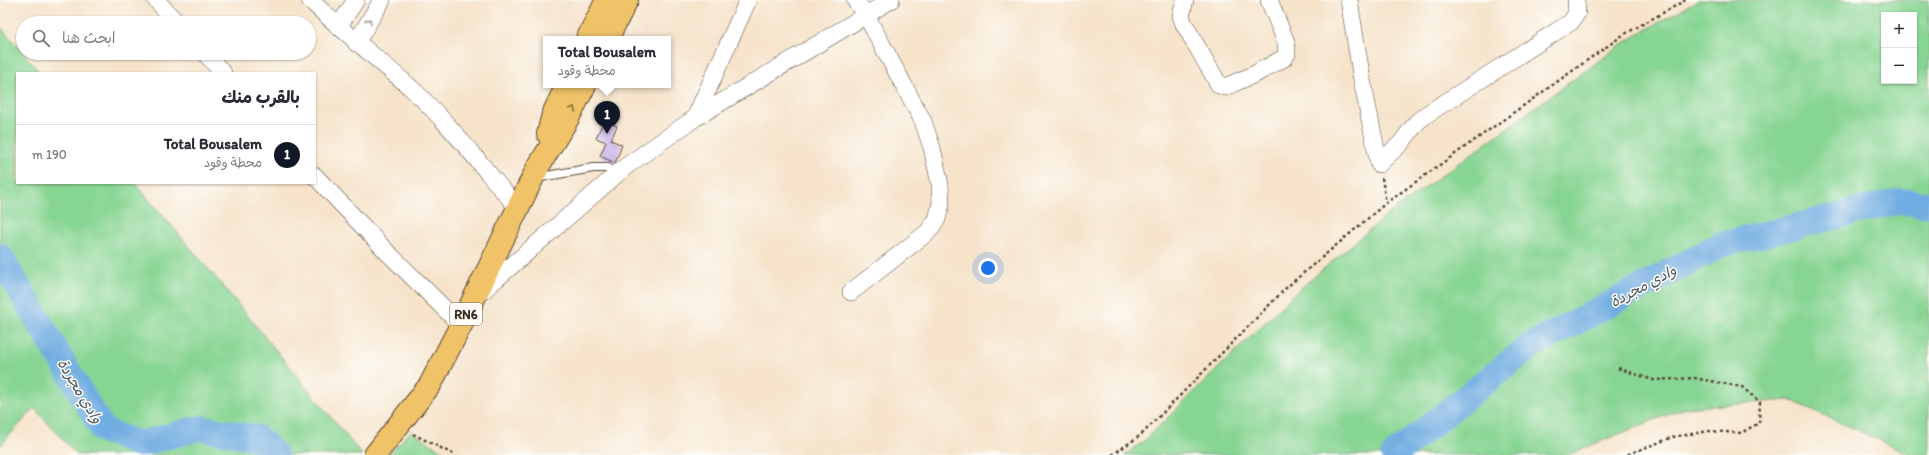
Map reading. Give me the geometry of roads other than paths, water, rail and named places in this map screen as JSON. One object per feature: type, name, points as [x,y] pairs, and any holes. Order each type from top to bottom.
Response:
[{"type":"main road","points":[[589,36],[614,5]]},
{"type":"main road","points":[[609,36],[614,5]]},
{"type":"main road","name":"RN6","points":[[535,173],[553,114],[565,88]]},
{"type":"main road","name":"RN6","points":[[377,453],[430,384],[475,298],[535,173],[567,120],[583,88]]},
{"type":"street","points":[[156,0],[171,16]]},
{"type":"street","points":[[310,0],[338,27],[410,88],[434,111],[518,208]]},
{"type":"street","points":[[338,27],[356,0]]},
{"type":"street","points":[[356,42],[382,0]]},
{"type":"street","points":[[696,118],[748,0]]},
{"type":"street","points":[[851,292],[928,232],[937,219],[941,204],[940,184],[937,169],[923,121],[866,15],[855,0]]},
{"type":"street","points":[[475,298],[626,167],[696,118],[891,0]]},
{"type":"street","points":[[1185,0],[1181,16],[1184,24],[1219,85],[1225,87],[1255,74],[1284,58],[1287,54],[1286,42],[1269,0]]},
{"type":"street","points":[[1349,0],[1362,80],[1380,164],[1401,143],[1417,122],[1427,114],[1571,22],[1577,13],[1576,0]]},
{"type":"street","points":[[211,60],[222,72]]},
{"type":"street","points":[[316,177],[387,252],[461,325]]},
{"type":"lane","points":[[535,173],[608,168]]},
{"type":"waterway","name":"وادي مجردة","points":[[1394,455],[1529,347],[1720,245],[1899,201],[1929,205]]},
{"type":"waterway","name":"وادي مجردة","points":[[0,256],[103,430],[139,444],[200,428],[258,438],[275,455]]},
{"type":"place","name":"Total Bousalem","points":[[607,134]]}]
